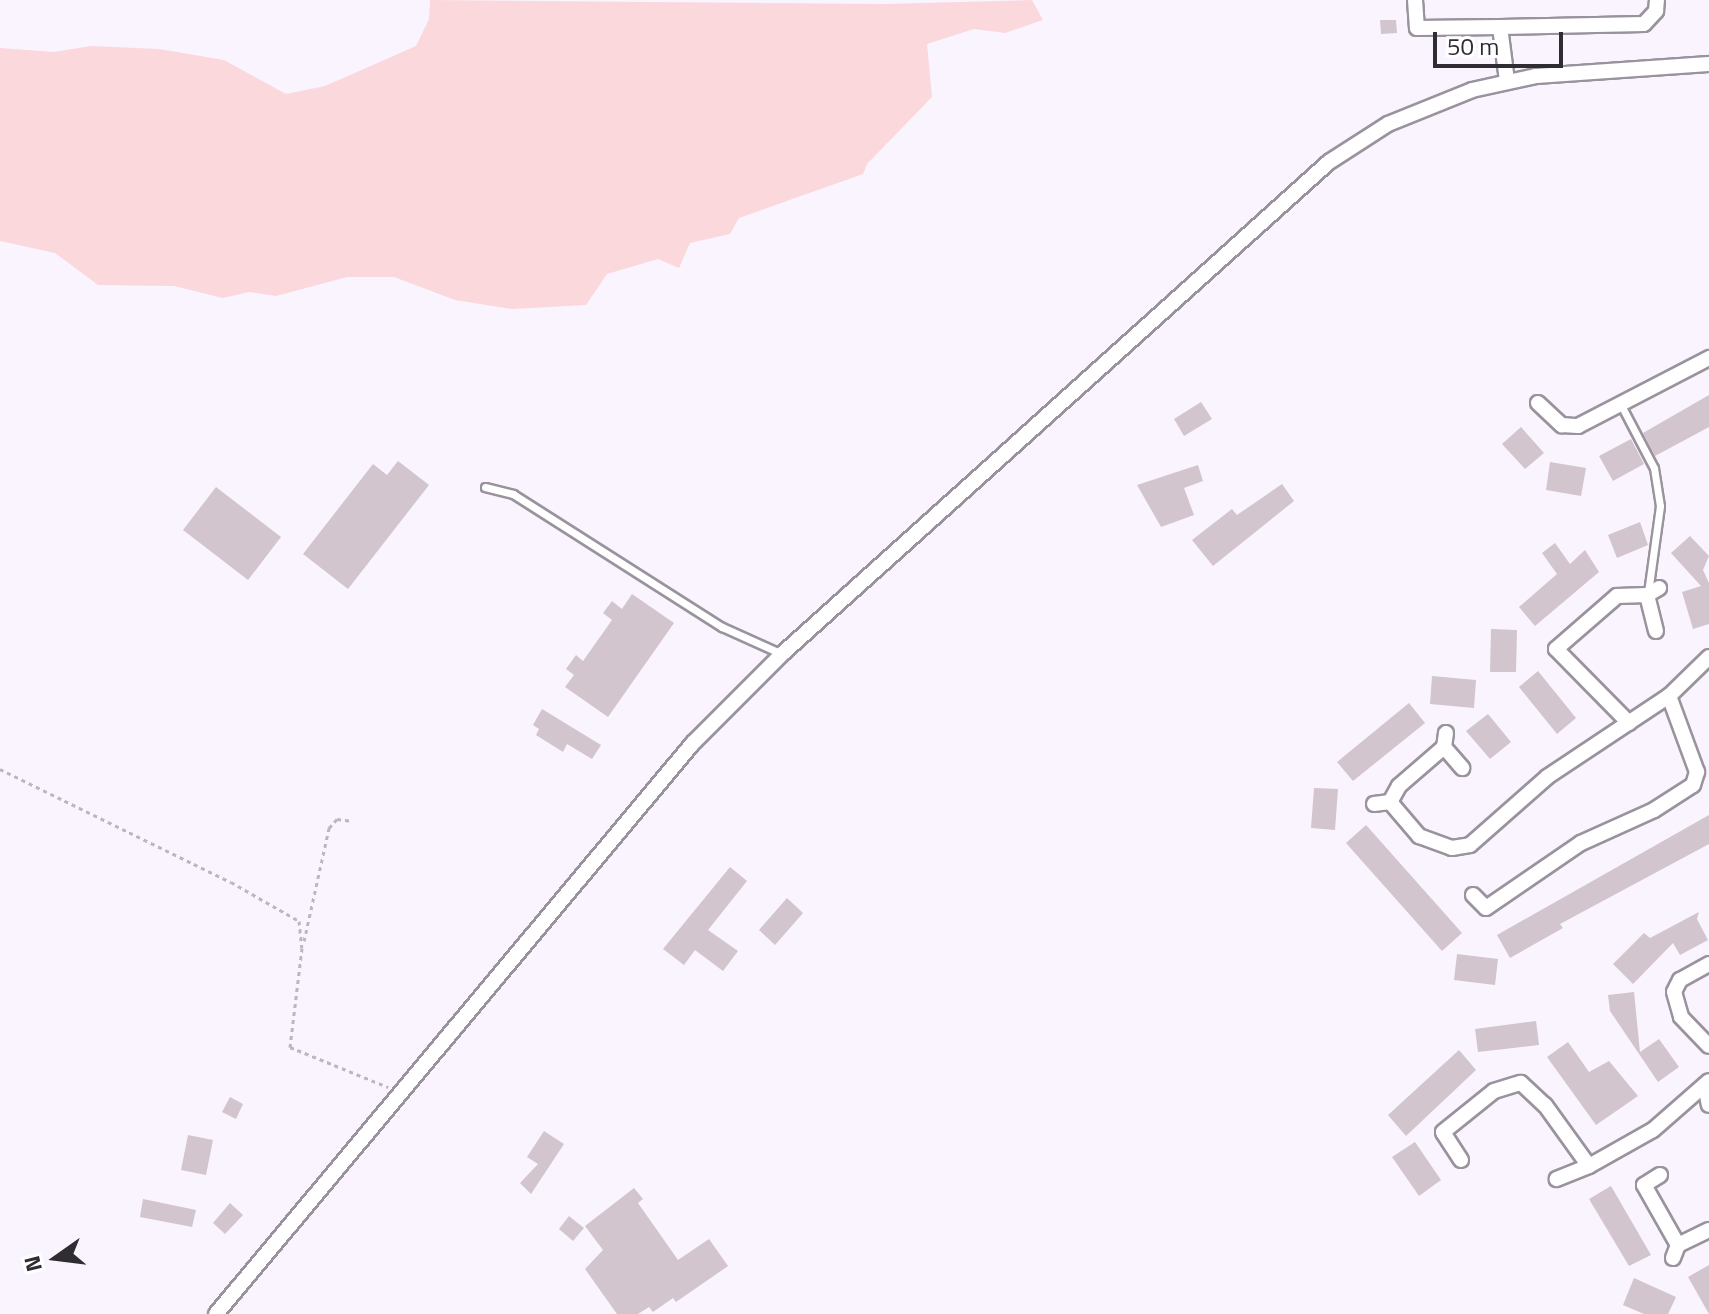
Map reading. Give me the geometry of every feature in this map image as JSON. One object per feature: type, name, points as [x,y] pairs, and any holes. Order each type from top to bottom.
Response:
[{"type":"street","points":[[1415,0],[1417,28],[1644,24],[1656,11],[1657,0]]},
{"type":"street","points":[[1500,27],[1507,81]]},
{"type":"street","points":[[216,1314],[654,786],[782,654],[1329,162],[1388,124],[1439,101],[1507,81],[1709,64]]},
{"type":"street","points":[[1538,403],[1562,425],[1570,425],[1621,405],[1709,358]]},
{"type":"street","points":[[1629,723],[1556,649],[1617,596],[1653,592],[1656,631]]},
{"type":"street","points":[[1390,802],[1419,836],[1452,848],[1470,845],[1547,777],[1669,696],[1709,657]]},
{"type":"street","points":[[1473,895],[1486,908],[1581,843],[1654,810],[1693,785],[1697,772],[1669,696]]},
{"type":"street","points":[[1390,802],[1399,786],[1445,740],[1462,768]]},
{"type":"street","points":[[1374,804],[1390,802]]},
{"type":"street","points":[[1709,964],[1680,980],[1674,992],[1681,1017],[1709,1046]]},
{"type":"street","points":[[1461,1160],[1443,1132],[1494,1091],[1521,1083],[1545,1105],[1589,1166]]},
{"type":"street","points":[[1707,1083],[1709,1105]]},
{"type":"street","points":[[1557,1179],[1589,1166],[1653,1130],[1707,1083]]},
{"type":"street","points":[[1660,1175],[1644,1185],[1676,1251],[1709,1230]]},
{"type":"lane","points":[[1621,405],[1654,468],[1660,506],[1653,592]]},
{"type":"lane","points":[[485,487],[513,494],[722,627],[782,654]]},
{"type":"path","points":[[0,769],[290,914],[302,928],[302,948]]},
{"type":"path","points":[[353,821],[337,819],[329,828],[302,948],[290,1047],[399,1091]]},
{"type":"shaded area","points":[[430,0],[885,4],[1032,0],[1043,20],[1005,33],[974,29],[927,44],[932,97],[867,164],[863,174],[739,218],[730,234],[690,243],[679,268],[658,259],[607,274],[586,305],[512,309],[455,300],[394,277],[347,277],[276,296],[249,292],[223,298],[174,286],[98,285],[55,253],[0,241],[0,48],[54,52],[91,46],[159,49],[224,60],[286,94],[325,86],[416,46],[429,19]]},
{"type":"building","points":[[1380,20],[1396,20],[1397,33],[1381,34]]},
{"type":"building","points":[[1709,395],[1709,427],[1655,456],[1643,433]]},
{"type":"building","points":[[1201,402],[1212,419],[1184,436],[1174,419]]},
{"type":"building","points":[[1521,427],[1544,453],[1525,469],[1502,444]]},
{"type":"building","points":[[1631,439],[1644,464],[1613,481],[1599,456]]},
{"type":"building","points":[[398,461],[429,485],[348,589],[303,554],[373,464],[387,475]]},
{"type":"building","points":[[1550,462],[1586,468],[1581,496],[1546,490]]},
{"type":"building","points":[[1198,465],[1203,481],[1184,488],[1194,515],[1161,527],[1137,485]]},
{"type":"building","points":[[1282,484],[1294,501],[1213,566],[1192,540],[1232,509],[1237,515]]},
{"type":"building","points":[[216,487],[281,537],[248,580],[183,530]]},
{"type":"building","points":[[1640,522],[1648,545],[1617,558],[1608,535]]},
{"type":"building","points":[[1690,536],[1709,556],[1703,570],[1709,583],[1709,624],[1693,629],[1682,592],[1701,586],[1671,553]]},
{"type":"building","points":[[1555,543],[1570,564],[1585,550],[1599,572],[1535,626],[1519,607],[1557,574],[1542,553]]},
{"type":"building","points":[[632,594],[674,623],[608,717],[565,687],[574,675],[566,669],[576,655],[583,661],[612,620],[603,613],[612,601],[622,609]]},
{"type":"building","points":[[1491,629],[1517,630],[1516,672],[1490,672]]},
{"type":"building","points":[[1538,671],[1576,718],[1557,734],[1519,687]]},
{"type":"building","points":[[1432,676],[1476,680],[1474,708],[1430,704]]},
{"type":"building","points":[[1409,703],[1425,723],[1353,781],[1337,762]]},
{"type":"building","points":[[542,709],[601,745],[592,759],[567,744],[563,752],[536,735],[539,729],[533,725]]},
{"type":"building","points":[[1488,714],[1511,742],[1490,759],[1466,731]]},
{"type":"building","points":[[1314,788],[1338,789],[1335,830],[1311,828]]},
{"type":"building","points":[[1709,815],[1709,844],[1560,924],[1563,928],[1510,958],[1497,935]]},
{"type":"building","points":[[1366,825],[1462,933],[1442,951],[1346,843]]},
{"type":"building","points":[[730,867],[747,881],[708,930],[738,951],[723,971],[695,950],[684,965],[663,949]]},
{"type":"building","points":[[787,898],[803,913],[775,945],[759,930]]},
{"type":"building","points":[[1699,912],[1697,919],[1708,940],[1680,955],[1673,943],[1633,984],[1613,964],[1644,933],[1650,938]]},
{"type":"building","points":[[1457,954],[1498,959],[1495,985],[1454,980]]},
{"type":"building","points":[[1634,992],[1640,1052],[1659,1039],[1679,1067],[1658,1082],[1610,1011],[1608,995]]},
{"type":"building","points":[[1536,1021],[1539,1045],[1478,1052],[1475,1029]]},
{"type":"building","points":[[1568,1042],[1589,1072],[1609,1061],[1638,1096],[1596,1125],[1547,1057]]},
{"type":"building","points":[[1459,1050],[1476,1070],[1406,1136],[1388,1115]]},
{"type":"building","points":[[230,1097],[243,1104],[236,1119],[222,1112]]},
{"type":"building","points":[[544,1131],[564,1144],[531,1194],[520,1183],[538,1164],[527,1157]]},
{"type":"building","points":[[188,1135],[213,1140],[206,1175],[181,1170]]},
{"type":"building","points":[[1415,1142],[1441,1180],[1419,1196],[1392,1157]]},
{"type":"building","points":[[1611,1186],[1651,1255],[1629,1266],[1589,1199]]},
{"type":"building","points":[[634,1188],[643,1199],[638,1203],[678,1260],[709,1239],[728,1266],[676,1302],[673,1298],[653,1312],[649,1307],[638,1314],[617,1314],[585,1269],[603,1250],[585,1226]]},
{"type":"building","points":[[143,1199],[196,1210],[192,1227],[140,1217]]},
{"type":"building","points":[[230,1203],[243,1215],[225,1234],[213,1223]]},
{"type":"building","points":[[569,1216],[584,1228],[573,1241],[559,1229]]},
{"type":"building","points":[[1709,1265],[1709,1314],[1688,1277]]},
{"type":"building","points":[[1634,1278],[1676,1297],[1668,1314],[1644,1314],[1623,1305]]}]
